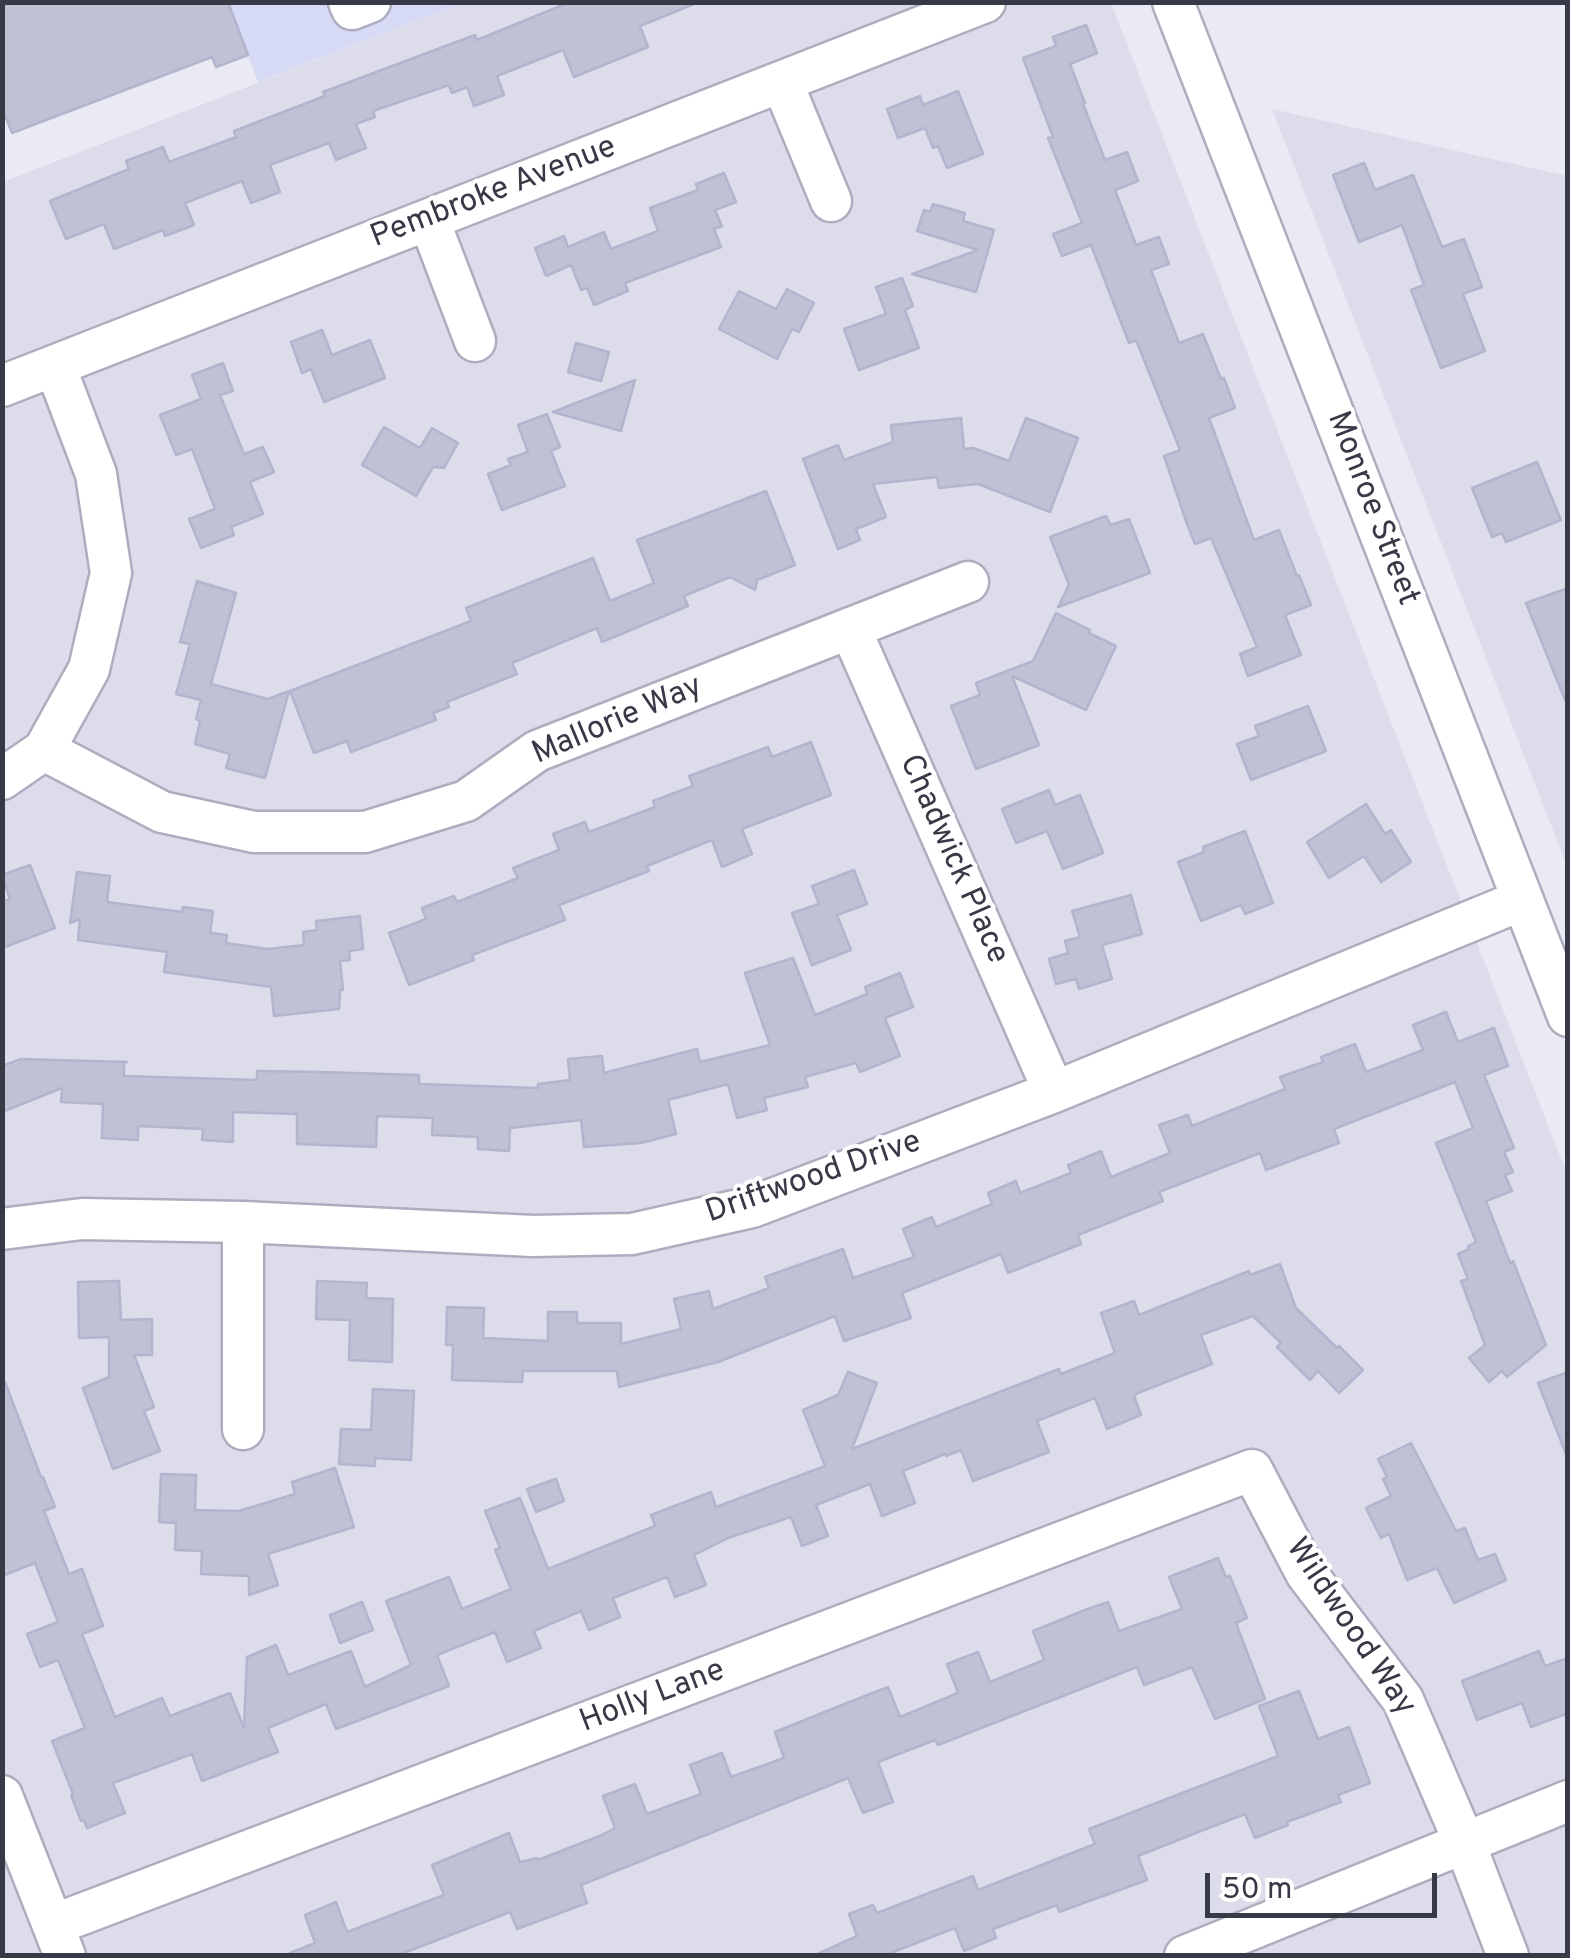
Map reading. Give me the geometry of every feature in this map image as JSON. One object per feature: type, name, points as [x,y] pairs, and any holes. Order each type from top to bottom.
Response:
[{"type":"street","points":[[349,2],[352,9],[370,2]]},
{"type":"street","name":"Pembroke Avenue","points":[[2,386],[985,2]]},
{"type":"street","name":"Monroe Street","points":[[1173,2],[1568,1016]]},
{"type":"street","points":[[782,82],[831,201]]},
{"type":"street","points":[[429,220],[475,341]]},
{"type":"street","points":[[2,779],[44,750],[89,668],[111,573],[96,474],[55,366]]},
{"type":"street","name":"Mallorie Way","points":[[44,750],[162,812],[254,832],[366,832],[466,801],[537,751],[968,582]]},
{"type":"street","name":"Chadwick Place","points":[[850,628],[1054,1092]]},
{"type":"street","name":"Driftwood Drive","points":[[2,1229],[82,1219],[243,1222],[533,1236],[632,1234],[752,1206],[1054,1092],[1522,900]]},
{"type":"street","points":[[242,1429],[243,1222]]},
{"type":"street","name":"Wildwood Way","points":[[1252,1470],[1306,1573],[1403,1700],[1508,1956]]},
{"type":"street","name":"Holly Lane","points":[[59,1940],[1252,1470]]},
{"type":"street","points":[[2,1796],[59,1940]]},
{"type":"street","points":[[1185,1956],[1568,1801]]},
{"type":"shaded area","points":[[228,3],[463,3],[258,82]]},
{"type":"shaded area","points":[[463,3],[1111,3],[1567,1174],[1567,1955],[3,1956],[3,182]]},
{"type":"shaded area","points":[[1272,109],[1567,176],[1567,866]]},
{"type":"building","points":[[2,2],[228,2],[248,55],[216,67],[212,57],[12,133],[2,108]]},
{"type":"building","points":[[570,2],[694,4],[640,26],[648,47],[574,77],[563,50],[497,76],[504,95],[474,106],[467,87],[452,93],[449,85],[373,111],[375,117],[356,124],[366,148],[336,160],[329,143],[270,165],[280,192],[251,203],[242,181],[185,203],[194,225],[165,236],[163,230],[114,249],[104,224],[66,239],[50,201],[129,169],[126,161],[163,147],[169,162],[236,137],[234,131],[325,96],[323,92],[475,35],[477,40]]},
{"type":"building","points":[[1086,25],[1097,53],[1070,64],[1105,160],[1127,152],[1138,181],[1115,190],[1136,245],[1159,237],[1169,264],[1151,270],[1179,343],[1203,334],[1235,408],[1209,418],[1254,540],[1279,530],[1311,605],[1285,615],[1301,655],[1248,676],[1240,654],[1257,647],[1211,538],[1195,544],[1187,524],[1164,456],[1180,450],[1136,340],[1129,343],[1091,245],[1062,256],[1053,234],[1082,223],[1048,138],[1053,137],[1023,58],[1056,46],[1053,37]]},
{"type":"building","points":[[958,91],[983,154],[947,168],[925,128],[898,138],[887,109],[920,96],[923,105]]},
{"type":"building","points":[[1364,163],[1375,190],[1413,175],[1442,247],[1464,239],[1482,287],[1463,294],[1485,351],[1441,368],[1411,290],[1424,285],[1402,225],[1359,242],[1333,175]]},
{"type":"building","points":[[724,173],[736,202],[715,210],[722,226],[714,229],[721,247],[625,283],[628,291],[594,305],[587,288],[581,290],[571,265],[546,276],[535,248],[564,236],[568,247],[604,232],[611,249],[658,231],[650,208],[698,190],[696,184]]},
{"type":"building","points":[[933,204],[965,213],[963,221],[994,230],[976,292],[912,274],[978,250],[917,231],[924,210],[930,212]]},
{"type":"building","points":[[902,278],[913,306],[905,310],[919,348],[859,370],[844,329],[886,314],[876,287]]},
{"type":"building","points":[[787,289],[814,303],[799,332],[792,329],[777,359],[719,329],[739,291],[776,309]]},
{"type":"building","points":[[322,330],[332,355],[370,340],[385,378],[324,402],[311,369],[302,373],[291,342]]},
{"type":"building","points":[[576,343],[609,352],[601,381],[568,372]]},
{"type":"building","points":[[223,363],[233,391],[220,395],[244,454],[263,447],[274,472],[250,482],[263,514],[231,527],[234,535],[201,548],[189,519],[215,509],[192,449],[176,455],[160,415],[201,399],[192,375]]},
{"type":"building","points":[[635,380],[621,431],[553,412]]},
{"type":"building","points":[[547,414],[560,447],[551,451],[565,486],[502,510],[488,474],[511,465],[508,459],[528,452],[518,425]]},
{"type":"building","points":[[961,418],[964,449],[973,448],[1009,461],[1026,418],[1078,438],[1050,512],[978,484],[939,488],[937,477],[873,484],[886,517],[856,529],[860,540],[838,549],[803,459],[838,445],[844,460],[893,442],[891,425]]},
{"type":"building","points":[[384,427],[420,448],[432,428],[458,443],[444,468],[433,467],[416,496],[362,465]]},
{"type":"building","points":[[1537,462],[1561,520],[1506,542],[1502,533],[1492,537],[1472,488]]},
{"type":"building","points":[[766,491],[795,565],[757,580],[755,590],[730,577],[684,596],[688,606],[602,642],[597,628],[512,663],[517,674],[447,702],[449,707],[433,713],[436,720],[351,752],[347,741],[314,753],[290,691],[471,621],[466,608],[593,558],[610,601],[654,583],[637,540]]},
{"type":"building","points":[[1106,516],[1111,525],[1129,519],[1150,573],[1058,607],[1069,585],[1050,537]]},
{"type":"building","points":[[197,581],[236,593],[211,684],[268,699],[289,691],[265,778],[226,768],[230,754],[195,744],[201,700],[176,694],[190,644],[180,642]]},
{"type":"building","points":[[1568,588],[1568,699],[1565,700],[1526,603]]},
{"type":"building","points":[[1056,613],[1116,646],[1086,710],[1012,676],[1039,745],[976,769],[951,706],[980,695],[976,683],[1033,661]]},
{"type":"building","points":[[1308,706],[1326,751],[1251,780],[1237,744],[1259,736],[1255,726]]},
{"type":"building","points":[[811,742],[831,795],[742,829],[752,854],[722,867],[712,840],[647,866],[649,871],[559,905],[565,920],[472,955],[474,960],[409,985],[389,933],[426,919],[422,908],[454,896],[457,902],[518,878],[513,868],[559,850],[553,834],[585,822],[589,832],[655,807],[653,801],[693,786],[689,776],[768,747],[772,757]]},
{"type":"building","points":[[1049,790],[1055,805],[1080,795],[1103,853],[1063,869],[1047,831],[1016,843],[1002,809]]},
{"type":"building","points":[[1366,804],[1385,834],[1391,830],[1411,862],[1381,882],[1364,856],[1329,878],[1307,842]]},
{"type":"building","points":[[1245,831],[1273,903],[1245,914],[1241,905],[1201,921],[1178,862],[1204,852],[1203,847]]},
{"type":"building","points":[[30,865],[55,928],[2,948],[2,902],[10,899],[2,875]]},
{"type":"building","points":[[854,870],[867,904],[837,915],[851,950],[812,965],[792,913],[819,904],[812,886]]},
{"type":"building","points":[[77,872],[110,876],[107,902],[182,912],[183,907],[213,911],[210,933],[227,935],[226,943],[268,949],[304,945],[303,932],[317,930],[316,921],[360,916],[363,949],[349,951],[350,960],[340,961],[343,990],[339,1009],[274,1016],[271,987],[164,972],[167,952],[78,940],[80,919],[70,923]]},
{"type":"building","points":[[1131,895],[1142,934],[1102,945],[1112,979],[1079,989],[1076,979],[1056,984],[1049,959],[1068,953],[1065,941],[1080,937],[1072,911]]},
{"type":"building","points":[[793,958],[815,1015],[867,994],[865,987],[900,973],[913,1007],[885,1018],[900,1056],[860,1072],[856,1063],[805,1077],[808,1087],[764,1098],[767,1110],[737,1118],[728,1084],[668,1100],[676,1134],[641,1143],[584,1147],[581,1120],[510,1128],[509,1151],[478,1149],[478,1137],[432,1135],[433,1118],[377,1116],[376,1147],[297,1144],[297,1114],[233,1112],[233,1142],[202,1140],[203,1129],[138,1126],[138,1140],[102,1138],[103,1104],[61,1102],[62,1088],[2,1112],[2,1066],[21,1059],[127,1062],[124,1076],[257,1080],[257,1071],[321,1072],[419,1075],[419,1084],[538,1088],[538,1084],[570,1080],[568,1059],[602,1056],[604,1073],[697,1049],[700,1062],[770,1045],[745,973]]},
{"type":"building","points":[[1446,1012],[1458,1042],[1494,1028],[1508,1066],[1484,1075],[1514,1148],[1504,1152],[1513,1172],[1505,1175],[1512,1191],[1486,1201],[1546,1345],[1507,1377],[1502,1371],[1489,1382],[1469,1358],[1485,1345],[1461,1281],[1468,1279],[1458,1254],[1476,1242],[1436,1143],[1473,1128],[1455,1082],[1334,1129],[1339,1143],[1266,1170],[1260,1153],[1159,1192],[1163,1201],[1078,1235],[1081,1244],[1008,1273],[1001,1254],[902,1293],[911,1318],[844,1341],[835,1316],[718,1362],[619,1387],[617,1371],[523,1371],[522,1382],[452,1380],[453,1345],[446,1345],[447,1307],[484,1308],[483,1338],[548,1341],[548,1312],[577,1312],[577,1323],[621,1323],[621,1344],[681,1329],[674,1299],[709,1291],[713,1309],[769,1288],[765,1277],[843,1249],[853,1278],[914,1257],[903,1229],[932,1217],[936,1227],[992,1204],[988,1193],[1016,1181],[1020,1193],[1071,1173],[1068,1165],[1101,1151],[1111,1177],[1170,1153],[1159,1125],[1188,1115],[1192,1126],[1285,1089],[1280,1077],[1323,1062],[1321,1057],[1355,1044],[1366,1072],[1423,1050],[1413,1025]]},
{"type":"building","points":[[1280,1264],[1296,1308],[1363,1370],[1339,1393],[1318,1371],[1310,1380],[1253,1316],[1201,1335],[1212,1364],[1138,1393],[1134,1396],[1141,1415],[1107,1429],[1095,1398],[1037,1421],[1049,1452],[973,1481],[961,1450],[945,1454],[903,1471],[915,1503],[882,1516],[870,1484],[816,1505],[828,1536],[802,1546],[791,1517],[728,1538],[694,1555],[706,1585],[675,1597],[667,1577],[613,1598],[620,1617],[589,1630],[581,1611],[534,1631],[541,1648],[507,1662],[495,1632],[437,1655],[449,1686],[336,1729],[326,1704],[268,1728],[278,1752],[202,1781],[192,1754],[113,1783],[125,1813],[87,1828],[81,1821],[52,1741],[85,1728],[58,1660],[40,1667],[27,1634],[58,1622],[35,1563],[2,1576],[2,1383],[5,1382],[55,1507],[44,1511],[69,1574],[82,1569],[103,1626],[82,1634],[115,1717],[162,1698],[170,1716],[230,1693],[244,1728],[247,1657],[276,1645],[288,1675],[351,1651],[365,1687],[411,1665],[386,1601],[449,1577],[462,1609],[511,1589],[485,1511],[520,1498],[548,1569],[655,1526],[651,1515],[711,1492],[716,1507],[825,1466],[803,1410],[838,1395],[848,1372],[877,1383],[852,1449],[1059,1369],[1061,1374],[1115,1353],[1101,1313],[1134,1301],[1139,1315],[1249,1271],[1250,1275]]},
{"type":"building","points":[[119,1281],[121,1320],[152,1319],[152,1355],[134,1355],[154,1407],[144,1411],[160,1451],[113,1469],[83,1388],[109,1377],[109,1337],[79,1338],[78,1282]]},
{"type":"building","points":[[317,1281],[367,1283],[366,1298],[393,1299],[392,1362],[349,1360],[350,1320],[316,1319]]},
{"type":"building","points":[[1568,1372],[1568,1453],[1566,1454],[1538,1383]]},
{"type":"building","points":[[373,1389],[414,1391],[411,1460],[375,1458],[375,1466],[339,1464],[341,1429],[371,1430]]},
{"type":"building","points":[[1411,1443],[1456,1531],[1465,1528],[1478,1560],[1495,1554],[1506,1580],[1454,1603],[1437,1568],[1407,1580],[1389,1534],[1381,1538],[1366,1508],[1391,1496],[1378,1459]]},
{"type":"building","points":[[335,1468],[354,1527],[268,1554],[278,1585],[249,1595],[249,1576],[201,1574],[202,1551],[175,1550],[176,1523],[159,1522],[161,1474],[196,1475],[195,1510],[239,1511],[295,1494],[292,1482]]},
{"type":"building","points":[[556,1479],[564,1501],[536,1512],[527,1489]]},
{"type":"building","points":[[1218,1558],[1247,1618],[1236,1623],[1265,1699],[1215,1719],[1192,1667],[1144,1685],[1137,1667],[938,1745],[935,1740],[878,1762],[893,1802],[863,1813],[848,1778],[581,1885],[587,1903],[517,1929],[510,1912],[396,1956],[291,1956],[290,1953],[315,1943],[305,1915],[336,1902],[347,1932],[444,1895],[432,1865],[509,1833],[520,1862],[538,1860],[602,1835],[615,1828],[603,1796],[635,1784],[647,1814],[701,1794],[690,1765],[722,1753],[731,1777],[784,1758],[775,1732],[888,1687],[900,1717],[958,1693],[947,1664],[978,1652],[990,1682],[1044,1660],[1033,1631],[1085,1610],[1108,1602],[1119,1631],[1182,1609],[1169,1577]]},
{"type":"building","points":[[362,1602],[373,1630],[340,1643],[330,1615]]},
{"type":"building","points":[[1539,1651],[1545,1666],[1568,1658],[1568,1713],[1531,1727],[1522,1703],[1477,1720],[1462,1681]]},
{"type":"building","points":[[1299,1691],[1318,1739],[1349,1727],[1370,1783],[1338,1795],[1341,1802],[1255,1838],[1245,1814],[1201,1831],[1138,1856],[1147,1880],[1059,1912],[1057,1905],[993,1929],[996,1938],[964,1951],[955,1928],[883,1956],[813,1956],[857,1936],[849,1914],[873,1905],[877,1913],[973,1876],[978,1890],[1095,1844],[1089,1829],[1278,1756],[1259,1706]]}]
